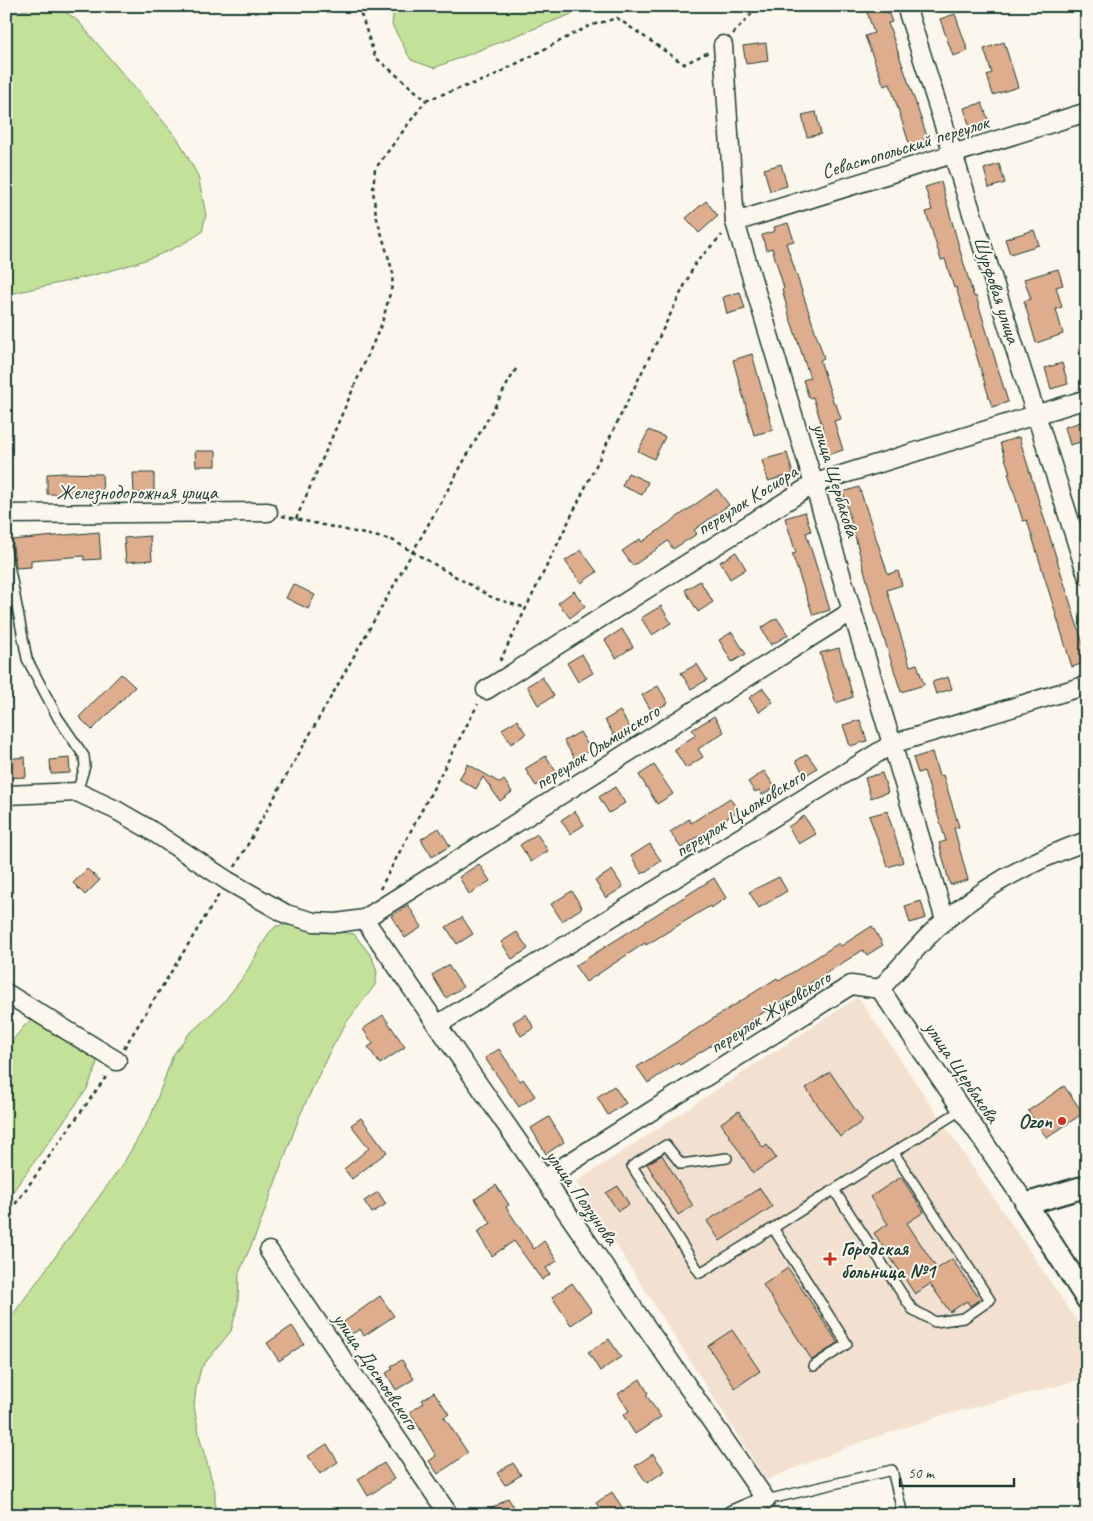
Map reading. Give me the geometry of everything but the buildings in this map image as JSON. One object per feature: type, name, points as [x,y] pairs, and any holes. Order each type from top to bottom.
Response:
[{"type":"street","name":"Шурфовая улица","points":[[906,6],[1087,575]]},
{"type":"street","name":"улица Щербакова","points":[[723,45],[735,222],[945,920]]},
{"type":"street","name":"Севастопольский переулок","points":[[735,222],[1087,112]]},
{"type":"street","name":"переулок Косиора","points":[[486,690],[815,483],[1087,399]]},
{"type":"street","name":"Железнодорожная улица","points":[[6,514],[268,512]]},
{"type":"street","name":"переулок Ольминского","points":[[364,919],[852,611]]},
{"type":"street","name":"переулок Циолковского","points":[[437,1025],[892,744],[1087,685]]},
{"type":"street","points":[[6,795],[77,792],[149,829],[228,881],[286,914],[314,922],[337,924],[364,919]]},
{"type":"street","points":[[880,989],[945,920],[996,882],[1045,855],[1087,841]]},
{"type":"street","name":"улица Ползунова","points":[[364,919],[766,1500]]},
{"type":"street","name":"переулок Жуковского","points":[[544,1179],[851,985],[880,989]]},
{"type":"street","name":"улица Щербакова","points":[[880,989],[1026,1204]]},
{"type":"street","points":[[6,993],[117,1061]]},
{"type":"street","points":[[1085,1292],[1026,1204],[1087,1186]]},
{"type":"street","name":"улица Достоевского","points":[[269,1251],[449,1515]]},
{"type":"street","points":[[737,1514],[766,1500]]},
{"type":"lane","points":[[6,549],[27,659],[50,704],[84,756],[85,766],[77,792]]},
{"type":"lane","points":[[727,1158],[681,1164],[666,1144],[632,1166],[700,1273],[961,1110]]},
{"type":"lane","points":[[834,1190],[912,1309],[935,1322],[964,1318],[990,1300],[894,1153]]},
{"type":"lane","points":[[773,1228],[847,1344],[814,1366]]},
{"type":"lane","points":[[766,1500],[892,1470],[902,1515]]},
{"type":"path","points":[[362,6],[361,14],[374,57],[426,100]]},
{"type":"path","points":[[296,519],[382,323],[392,286],[393,273],[376,215],[373,190],[375,169],[426,100],[487,79],[589,26],[617,18],[684,64],[723,45],[759,6]]},
{"type":"path","points":[[498,665],[696,262],[735,222]]},
{"type":"path","points":[[6,1217],[117,1061],[228,881],[517,368]]},
{"type":"path","points":[[268,512],[392,540],[493,598],[526,608]]},
{"type":"path","points":[[378,892],[486,690]]},
{"type":"shaded area","name":"Городская больница №1","points":[[858,997],[1087,1336],[1087,1378],[937,1417],[852,1445],[766,1480],[576,1182]]},
{"type":"green space","points":[[36,6],[59,10],[69,14],[79,22],[178,139],[198,176],[206,215],[202,232],[158,255],[108,271],[6,295],[6,16]]},
{"type":"green space","points":[[394,6],[592,6],[434,68],[411,60],[392,25]]},
{"type":"green space","points":[[287,925],[354,934],[372,957],[377,972],[375,985],[346,1023],[329,1053],[300,1115],[257,1232],[239,1273],[238,1304],[231,1331],[201,1368],[194,1406],[200,1439],[215,1491],[215,1514],[6,1515],[6,1324],[123,1164],[151,1116],[173,1055],[188,1035],[223,1003],[244,976],[269,933],[276,926]]},
{"type":"green space","points":[[32,1019],[92,1054],[97,1061],[87,1089],[6,1201],[6,1049]]},
{"type":"place","name":"Ozon","points":[[1062,1121]]},
{"type":"place","name":"Городская больница №1","points":[[830,1259]]}]
